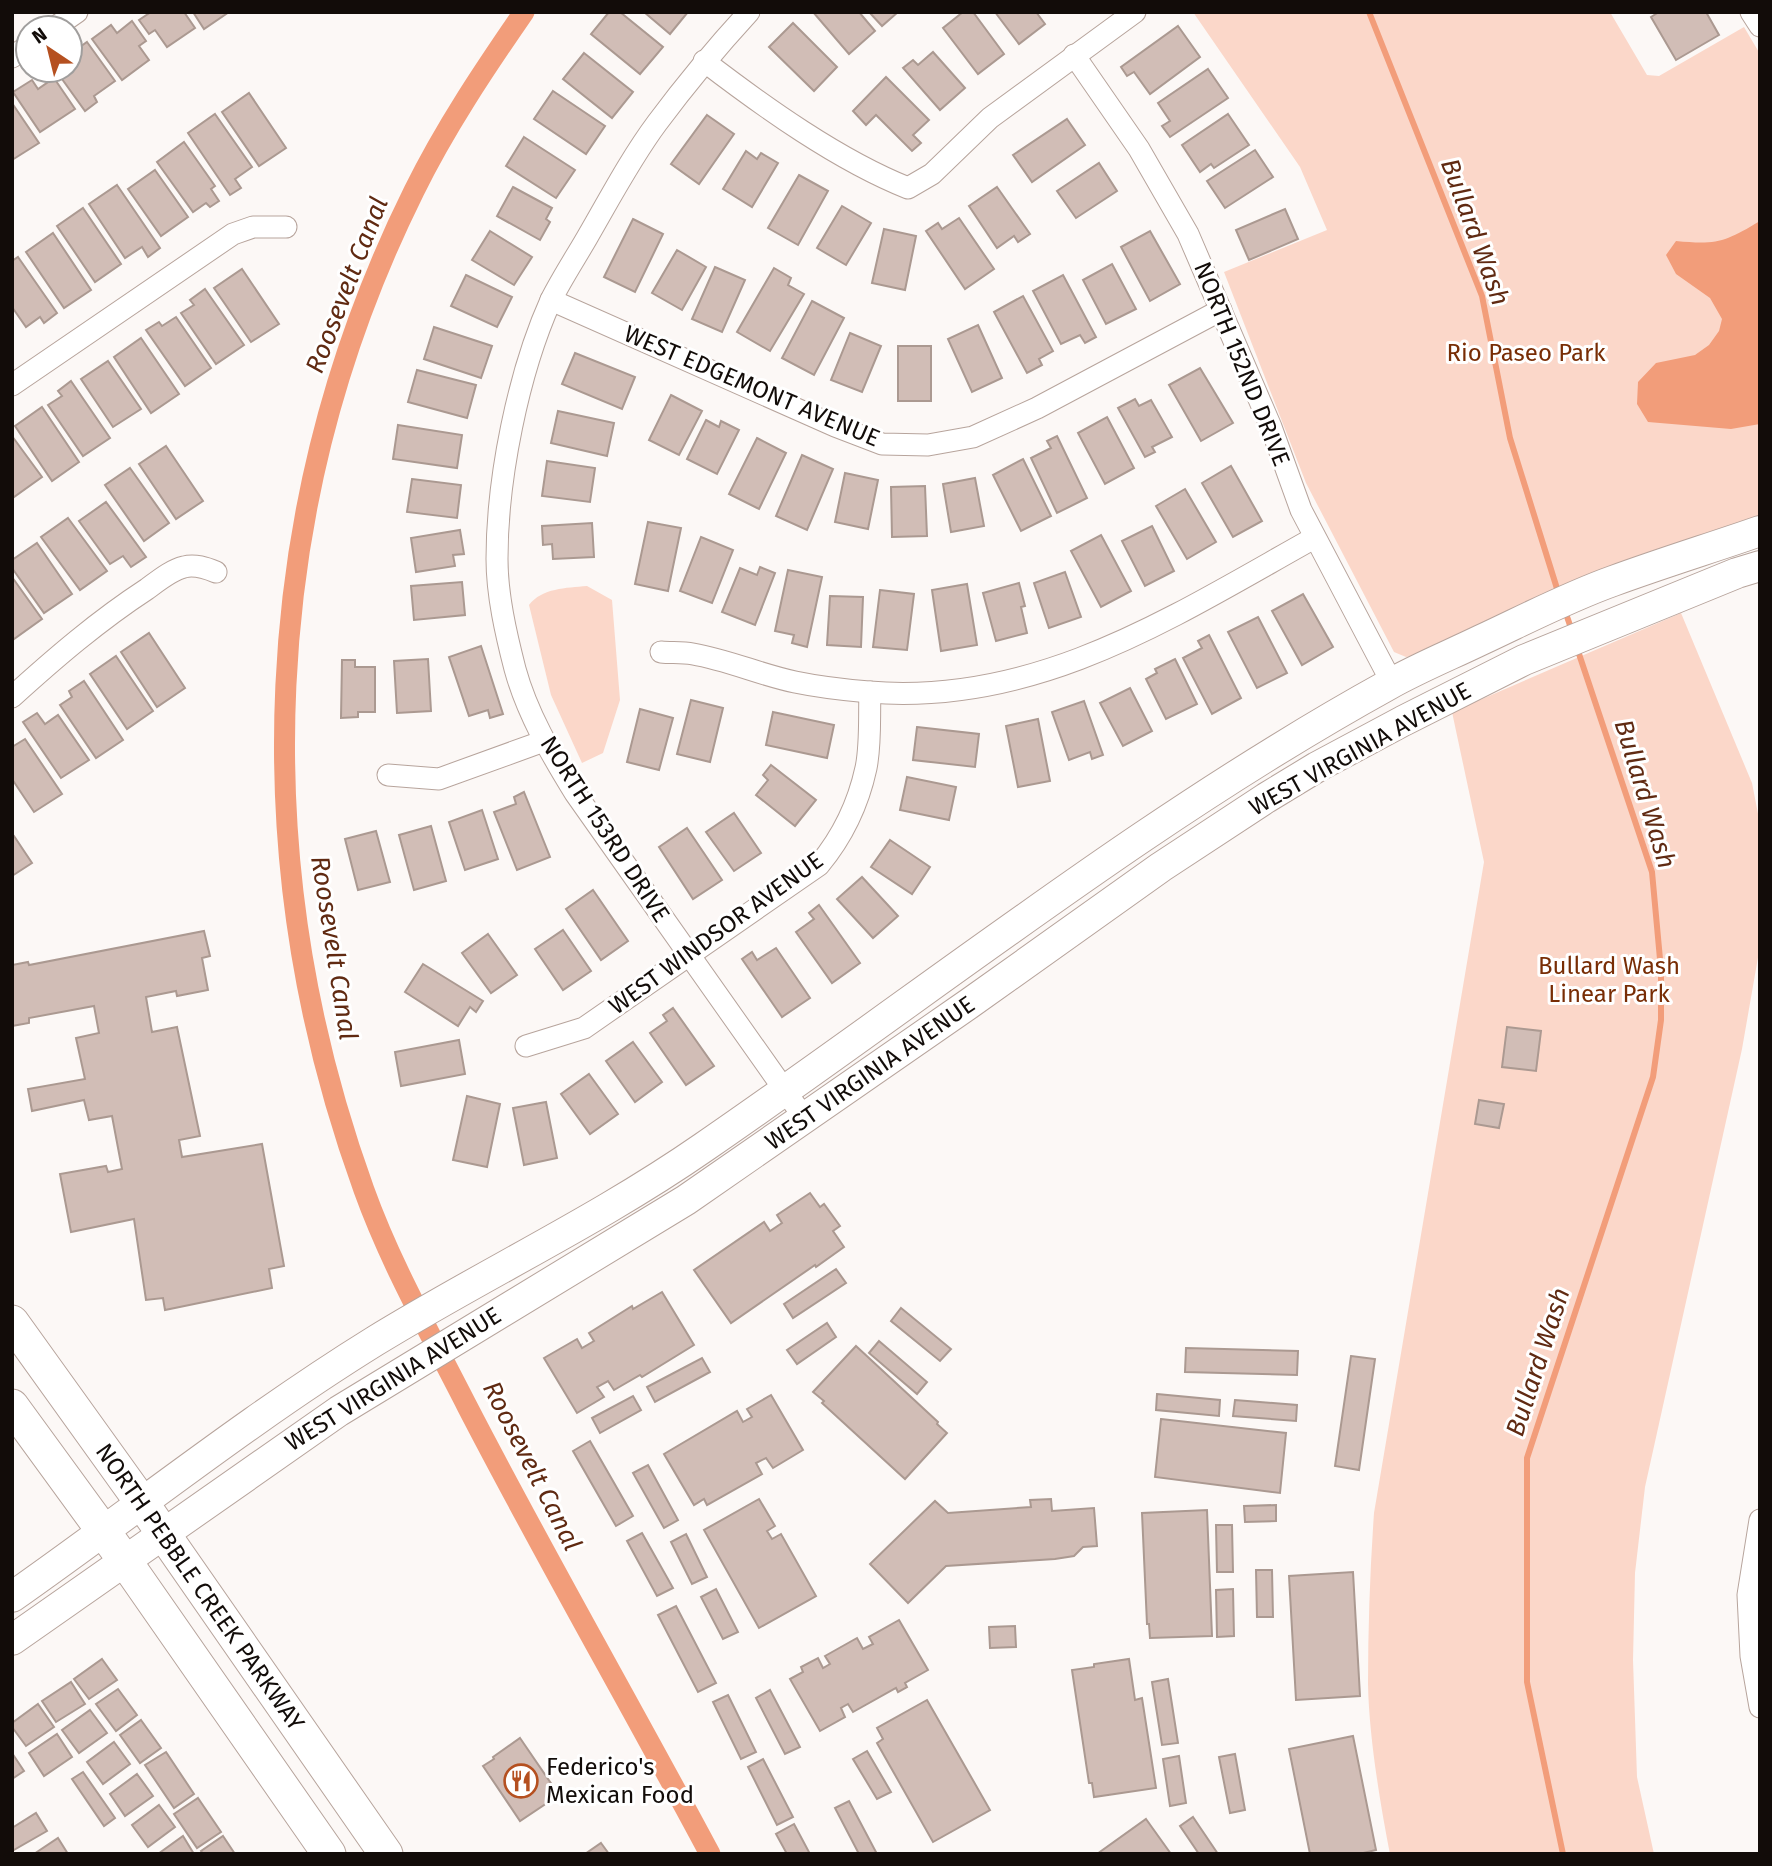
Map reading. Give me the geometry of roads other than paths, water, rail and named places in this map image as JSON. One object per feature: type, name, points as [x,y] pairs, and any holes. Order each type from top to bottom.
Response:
[{"type":"main road","name":"WEST VIRGINIA AVENUE","points":[[12,1597],[288,1399],[391,1332],[586,1223],[643,1188],[785,1091],[1143,835],[1271,753],[1392,682],[1513,625],[1609,582],[1760,531]]},
{"type":"main road","name":"WEST VIRGINIA AVENUE","points":[[12,1640],[311,1429],[410,1366],[652,1221],[805,1119],[1149,875],[1266,798],[1371,738],[1524,660],[1760,566]]},
{"type":"main road","name":"NORTH PEBBLE CREEK PARKWAY","points":[[12,1322],[164,1534],[386,1854]]},
{"type":"main road","name":"NORTH PEBBLE CREEK PARKWAY","points":[[12,1406],[125,1561],[329,1854]]},
{"type":"street","name":"NORTH 153RD DRIVE","points":[[749,12],[704,61],[656,125],[612,193],[551,300],[525,375],[512,429],[501,496],[497,561],[503,615],[516,671],[544,741],[575,793],[805,1119]]},
{"type":"street","points":[[704,61],[795,127],[885,179],[908,188],[932,174],[990,118],[1136,12]]},
{"type":"street","points":[[1751,12],[1760,26]]},
{"type":"street","name":"NORTH 152ND DRIVE","points":[[1074,55],[1139,149],[1188,234],[1271,427],[1301,510],[1392,682]]},
{"type":"street","points":[[12,385],[233,233],[253,227],[286,228]]},
{"type":"street","name":"WEST EDGEMONT AVENUE","points":[[551,300],[835,426],[882,444],[928,445],[973,437],[1037,408],[1221,310]]},
{"type":"street","points":[[661,652],[693,654],[796,682],[870,692],[918,693],[993,685],[1050,671],[1126,640],[1314,538]]},
{"type":"street","points":[[12,697],[71,643],[168,575],[184,567],[200,566],[216,572]]},
{"type":"street","name":"WEST WINDSOR AVENUE","points":[[526,1046],[584,1028],[819,864],[839,841],[850,819],[866,767],[870,692]]},
{"type":"street","points":[[388,775],[439,779],[544,741]]},
{"type":"street","points":[[1759,1702],[1751,1656],[1748,1595],[1760,1520]]},
{"type":"waterway","name":"Roosevelt Canal","points":[[524,12],[452,122],[414,191],[362,311],[324,433],[298,559],[286,685],[286,813],[300,940],[326,1066],[375,1218],[412,1300],[497,1462],[710,1854]]},
{"type":"waterway","name":"Bullard Wash","points":[[1369,12],[1482,296],[1510,438],[1559,595]]},
{"type":"waterway","name":"Bullard Wash","points":[[1564,608],[1572,631]]},
{"type":"waterway","name":"Bullard Wash","points":[[1563,1854],[1527,1682],[1527,1458],[1653,1077],[1661,1020],[1661,970],[1652,872],[1577,648]]},
{"type":"place","name":"Federico's Mexican Food","points":[[521,1781]]},
{"type":"park label","name":"Rio Paseo Park","points":[[1526,353]]},
{"type":"park label","name":"Bullard Wash Linear Park","points":[[1609,980]]}]
